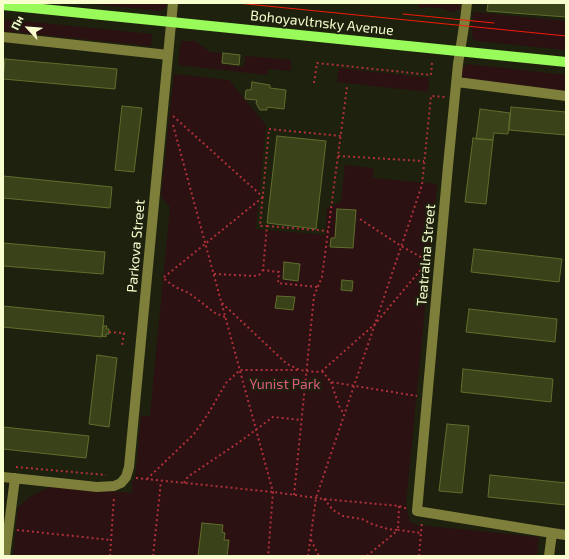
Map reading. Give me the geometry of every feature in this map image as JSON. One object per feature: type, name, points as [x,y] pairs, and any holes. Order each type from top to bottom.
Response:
[{"type":"main road","name":"Bohoyavltnsky Avenue","points":[[3,5],[566,62]]},
{"type":"street","name":"Parkova Street","points":[[126,477],[129,467],[173,3]]},
{"type":"street","name":"Teatralna Street","points":[[420,511],[447,173],[460,51],[467,3]]},
{"type":"street","points":[[3,37],[168,55]]},
{"type":"street","points":[[457,82],[566,96]]},
{"type":"street","points":[[3,477],[97,487],[114,486],[126,477]]},
{"type":"street","points":[[5,556],[15,478]]},
{"type":"street","points":[[420,511],[566,535]]},
{"type":"street","points":[[549,556],[552,533]]},
{"type":"path","points":[[314,83],[317,63],[431,75],[432,62]]},
{"type":"path","points":[[294,495],[314,296],[322,277],[347,87]]},
{"type":"path","points":[[308,556],[316,498],[422,185],[431,96],[447,97]]},
{"type":"path","points":[[263,197],[169,113],[273,492],[268,556]]},
{"type":"path","points":[[328,232],[260,226],[269,129],[341,136]]},
{"type":"path","points":[[338,156],[424,161]]},
{"type":"path","points":[[225,317],[215,313],[189,293],[175,287],[163,278],[263,197]]},
{"type":"path","points":[[147,479],[194,434],[208,414],[226,383],[240,370],[322,371],[375,324],[423,267],[431,263],[401,246],[360,219]]},
{"type":"path","points":[[214,274],[259,275],[262,270],[267,226]]},
{"type":"path","points":[[262,270],[279,272],[278,283],[318,288]]},
{"type":"path","points":[[221,303],[282,360],[300,370]]},
{"type":"path","points":[[109,332],[124,333],[122,346]]},
{"type":"path","points":[[322,371],[331,382],[339,406],[344,414]]},
{"type":"path","points":[[331,382],[418,397]]},
{"type":"path","points":[[184,483],[189,476],[273,417],[302,420]]},
{"type":"path","points":[[11,466],[273,492],[324,499],[399,506],[409,509],[408,504]]},
{"type":"path","points":[[153,556],[161,481]]},
{"type":"path","points":[[110,556],[114,486]]},
{"type":"path","points":[[324,499],[333,510],[343,516],[362,519],[388,529],[421,533]]},
{"type":"path","points":[[367,556],[398,530],[399,506]]},
{"type":"path","points":[[419,556],[422,523],[420,511]]},
{"type":"path","points":[[418,522],[422,523]]},
{"type":"path","points":[[13,530],[111,540]]},
{"type":"path","points":[[310,539],[319,556]]},
{"type":"green space","points":[[84,3],[168,3],[165,8],[160,11]]},
{"type":"green space","points":[[419,3],[460,3],[460,10],[450,12],[444,9],[425,7],[420,8],[418,6]]},
{"type":"green space","points":[[473,12],[566,21],[566,50],[477,41],[473,39],[472,35]]},
{"type":"green space","points":[[3,19],[152,34],[151,46],[3,31]]},
{"type":"green space","points":[[181,41],[195,41],[210,52],[222,53],[221,64],[244,67],[245,56],[291,60],[291,71],[268,69],[267,75],[178,65]]},
{"type":"green space","points":[[468,64],[566,75],[566,91],[460,80],[461,69]]},
{"type":"green space","points":[[339,68],[429,78],[428,92],[337,82]]},
{"type":"green space","name":"Yunist Park","points":[[174,74],[229,80],[266,125],[256,229],[325,235],[327,208],[341,202],[345,165],[373,168],[373,178],[437,184],[406,504],[410,522],[417,525],[539,537],[537,556],[13,556],[18,507],[31,496],[52,486],[132,493],[132,481],[135,479],[141,416],[150,416],[170,207],[161,195]]},
{"type":"building","points":[[488,3],[566,3],[566,17],[487,11]]},
{"type":"building","points":[[223,53],[240,55],[239,65],[222,63]]},
{"type":"building","points":[[5,59],[117,69],[115,89],[3,79]]},
{"type":"building","points":[[252,82],[270,85],[270,88],[286,90],[284,109],[267,107],[267,110],[260,110],[256,103],[257,100],[245,99],[246,90],[251,90]]},
{"type":"building","points":[[122,106],[142,108],[134,172],[115,170]]},
{"type":"building","points":[[511,107],[566,112],[566,135],[509,130]]},
{"type":"building","points":[[480,109],[510,113],[508,134],[494,133],[493,140],[476,139]]},
{"type":"building","points":[[277,136],[326,141],[316,229],[267,223]]},
{"type":"building","points":[[473,138],[493,140],[486,204],[465,202]]},
{"type":"building","points":[[3,176],[112,187],[110,208],[3,198]]},
{"type":"building","points":[[337,209],[356,210],[353,248],[330,247],[331,238],[335,238]]},
{"type":"building","points":[[3,243],[105,252],[103,274],[3,266]]},
{"type":"building","points":[[474,249],[562,259],[559,282],[471,272]]},
{"type":"building","points":[[284,262],[300,264],[298,281],[283,279]]},
{"type":"building","points":[[342,280],[353,281],[352,291],[341,290]]},
{"type":"building","points":[[277,296],[295,297],[293,310],[275,308]]},
{"type":"building","points":[[3,306],[104,316],[102,337],[3,327]]},
{"type":"building","points":[[469,309],[557,319],[555,342],[466,332]]},
{"type":"building","points":[[103,326],[107,326],[106,329],[109,329],[109,334],[106,334],[106,337],[102,336]]},
{"type":"building","points":[[97,355],[117,358],[109,427],[89,424]]},
{"type":"building","points":[[463,369],[553,379],[551,402],[461,392]]},
{"type":"building","points":[[447,424],[469,426],[462,493],[439,491]]},
{"type":"building","points":[[3,427],[89,436],[86,458],[3,449]]},
{"type":"building","points":[[490,475],[566,483],[566,505],[488,497]]},
{"type":"building","points":[[202,523],[223,525],[222,532],[225,533],[224,540],[229,540],[227,556],[198,556]]},
{"type":"tram line","points":[[237,3],[566,36]]},
{"type":"tram line","points":[[403,14],[494,23]]}]
